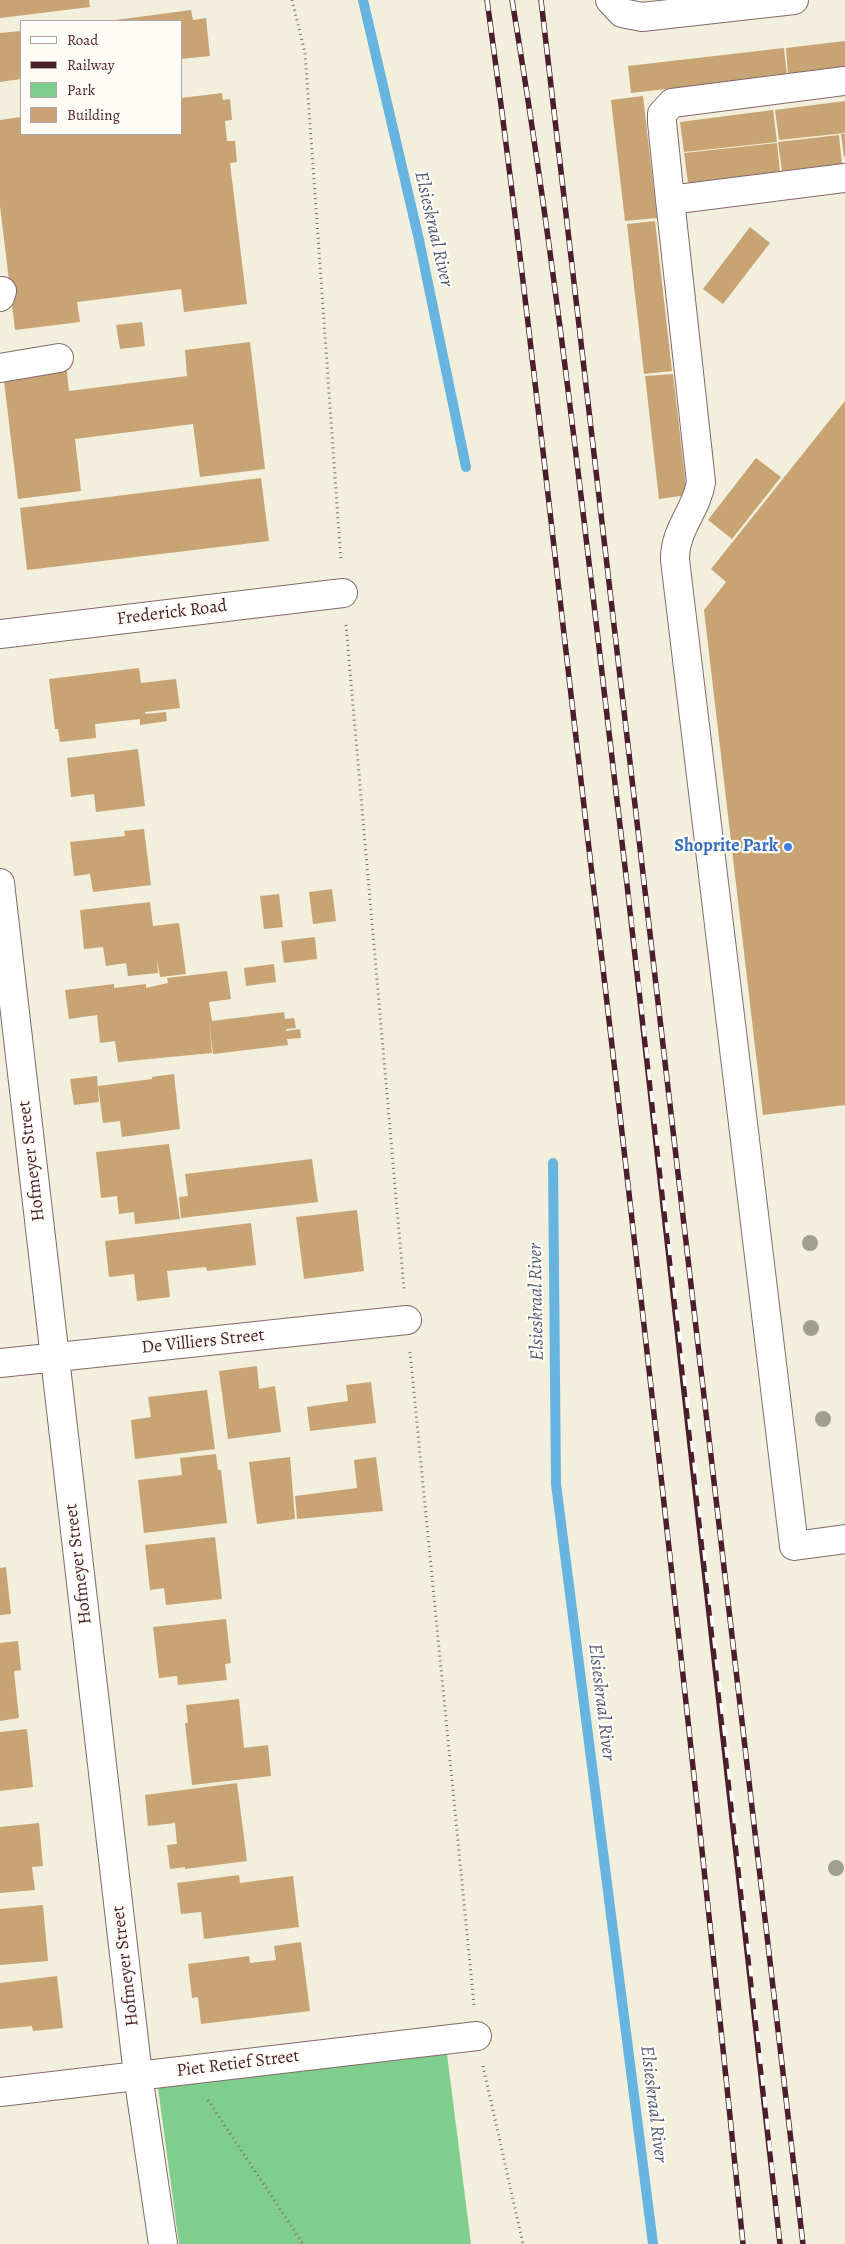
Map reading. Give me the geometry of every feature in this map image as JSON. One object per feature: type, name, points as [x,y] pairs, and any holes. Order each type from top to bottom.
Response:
[{"type":"street","points":[[610,0],[622,13],[642,17],[794,0]]},
{"type":"street","points":[[845,81],[672,103],[662,114],[702,482],[696,503],[676,541],[675,560],[794,1546],[845,1539]]},
{"type":"street","points":[[670,200],[845,178]]},
{"type":"street","points":[[0,368],[59,358]]},
{"type":"street","name":"Frederick Road","points":[[0,634],[343,592]]},
{"type":"street","name":"Hofmeyer Street","points":[[0,883],[138,2075],[163,2244]]},
{"type":"street","name":"De Villiers Street","points":[[0,1363],[407,1320]]},
{"type":"street","name":"Piet Retief Street","points":[[0,2092],[477,2036]]},
{"type":"path","points":[[292,0],[305,52],[343,592],[407,1320],[477,2036],[523,2244]]},
{"type":"path","points":[[188,2070],[303,2244]]},
{"type":"green space","points":[[447,2054],[471,2244],[179,2244],[158,2088]]},
{"type":"building","points":[[0,0],[89,0],[90,7],[0,18]]},
{"type":"building","points":[[191,10],[193,20],[206,18],[210,56],[182,59],[182,20],[116,20]]},
{"type":"building","points":[[20,31],[20,79],[0,82],[0,33]]},
{"type":"building","points":[[845,41],[845,67],[788,74],[786,48]]},
{"type":"building","points":[[784,48],[787,75],[631,93],[628,66]]},
{"type":"building","points":[[222,93],[223,100],[230,99],[232,120],[225,121],[227,141],[235,141],[237,162],[230,163],[247,304],[184,312],[181,289],[77,302],[80,322],[15,330],[0,206],[0,120],[20,117],[20,135],[182,135],[182,98]]},
{"type":"building","points":[[643,96],[657,218],[625,221],[611,100]]},
{"type":"building","points":[[845,101],[845,133],[779,140],[775,110]]},
{"type":"building","points":[[773,110],[777,142],[684,152],[680,122]]},
{"type":"building","points":[[841,134],[845,134],[845,157],[844,157]]},
{"type":"building","points":[[839,135],[842,164],[782,171],[778,142]]},
{"type":"building","points":[[777,143],[780,172],[688,183],[684,153]]},
{"type":"building","points":[[655,221],[672,371],[644,374],[627,224]]},
{"type":"building","points":[[750,227],[770,243],[723,304],[703,289]]},
{"type":"building","points":[[142,322],[145,346],[120,349],[116,325]]},
{"type":"building","points":[[250,342],[265,469],[200,477],[193,424],[75,439],[81,491],[18,499],[3,372],[66,364],[69,391],[187,376],[185,350]]},
{"type":"building","points":[[673,374],[687,495],[659,499],[645,376]]},
{"type":"building","name":"Shoprite Park","points":[[845,401],[845,1105],[763,1115],[704,610],[726,582],[711,569]]},
{"type":"building","points":[[756,458],[781,477],[732,539],[708,520]]},
{"type":"building","points":[[261,478],[269,541],[27,570],[20,508]]},
{"type":"building","points":[[139,668],[141,683],[176,679],[180,708],[145,712],[146,714],[166,712],[167,721],[140,725],[140,719],[95,724],[96,738],[60,742],[58,729],[55,729],[49,679]]},
{"type":"building","points":[[138,749],[145,806],[96,812],[94,794],[71,797],[67,758]]},
{"type":"building","points":[[144,829],[151,885],[93,892],[90,874],[74,876],[70,842],[125,836],[124,831]]},
{"type":"building","points":[[332,889],[336,921],[313,924],[309,892]]},
{"type":"building","points":[[279,894],[283,927],[264,929],[260,896]]},
{"type":"building","points":[[150,902],[153,926],[179,923],[186,974],[160,977],[157,959],[158,973],[128,976],[126,963],[106,966],[103,947],[84,949],[80,910]]},
{"type":"building","points":[[315,937],[317,959],[284,963],[281,941]]},
{"type":"building","points":[[274,964],[276,982],[246,986],[244,968]]},
{"type":"building","points":[[227,971],[231,999],[209,1002],[212,1021],[284,1012],[285,1019],[294,1018],[296,1028],[286,1029],[286,1031],[300,1029],[301,1038],[287,1039],[288,1045],[213,1054],[209,1021],[212,1053],[118,1062],[115,1041],[100,1043],[97,1015],[69,1019],[65,990],[114,984],[114,988],[146,984],[146,988],[168,983],[167,978]]},
{"type":"building","points":[[174,1074],[180,1129],[122,1137],[120,1121],[103,1123],[98,1086],[152,1079],[152,1077]]},
{"type":"building","points":[[97,1076],[99,1102],[74,1105],[70,1079]]},
{"type":"building","points":[[169,1144],[180,1219],[135,1224],[134,1212],[119,1214],[117,1196],[101,1198],[96,1152]]},
{"type":"building","points":[[312,1159],[318,1202],[181,1218],[179,1197],[188,1196],[185,1174]]},
{"type":"building","points":[[357,1210],[364,1271],[304,1279],[296,1217]]},
{"type":"building","points":[[251,1223],[256,1265],[207,1271],[206,1267],[167,1271],[170,1297],[137,1301],[134,1274],[109,1277],[105,1241]]},
{"type":"building","points":[[257,1366],[259,1389],[275,1386],[281,1432],[228,1439],[219,1371]]},
{"type":"building","points":[[371,1382],[376,1423],[310,1431],[307,1407],[348,1401],[346,1385]]},
{"type":"building","points":[[207,1390],[215,1449],[135,1459],[131,1420],[151,1417],[148,1397]]},
{"type":"building","points":[[216,1454],[218,1470],[221,1470],[227,1523],[144,1533],[138,1480],[182,1475],[180,1458]]},
{"type":"building","points":[[290,1457],[295,1519],[257,1524],[249,1462]]},
{"type":"building","points":[[376,1457],[383,1511],[297,1519],[295,1496],[357,1488],[354,1460]]},
{"type":"building","points":[[215,1537],[222,1599],[166,1605],[164,1588],[150,1590],[145,1545]]},
{"type":"building","points":[[6,1567],[11,1614],[0,1615],[0,1568]]},
{"type":"building","points":[[226,1619],[231,1663],[225,1664],[227,1680],[178,1685],[177,1676],[159,1678],[153,1627]]},
{"type":"building","points":[[18,1641],[21,1670],[14,1671],[19,1718],[0,1721],[0,1643]]},
{"type":"building","points":[[239,1699],[244,1748],[268,1745],[271,1776],[192,1785],[185,1723],[188,1723],[186,1705]]},
{"type":"building","points":[[27,1729],[33,1787],[0,1791],[0,1732]]},
{"type":"building","points":[[237,1783],[247,1861],[185,1869],[185,1867],[170,1869],[167,1845],[177,1844],[175,1823],[148,1826],[145,1795]]},
{"type":"building","points":[[39,1823],[43,1866],[32,1867],[35,1890],[0,1893],[0,1827]]},
{"type":"building","points":[[239,1875],[240,1883],[293,1876],[299,1927],[204,1939],[201,1912],[181,1914],[177,1883]]},
{"type":"building","points":[[43,1905],[48,1961],[0,1965],[0,1909]]},
{"type":"building","points":[[301,1942],[310,2011],[201,2024],[198,1997],[192,1998],[188,1964],[249,1956],[250,1963],[276,1960],[274,1946]]},
{"type":"building","points":[[57,1976],[63,2028],[33,2031],[32,2026],[0,2029],[0,1983]]},
{"type":"waterway","name":"Elsieskraal River","points":[[363,0],[419,240],[466,467]]},
{"type":"waterway","name":"Elsieskraal River","points":[[553,1163],[556,1484],[653,2244]]},
{"type":"railway","points":[[487,0],[525,295],[645,1334],[686,1698],[743,2244]]},
{"type":"railway","points":[[512,0],[560,324],[587,541],[705,1556],[780,2244]]},
{"type":"railway","points":[[541,0],[803,2244]]},
{"type":"place","name":"Shoprite Park","points":[[788,847]]}]
